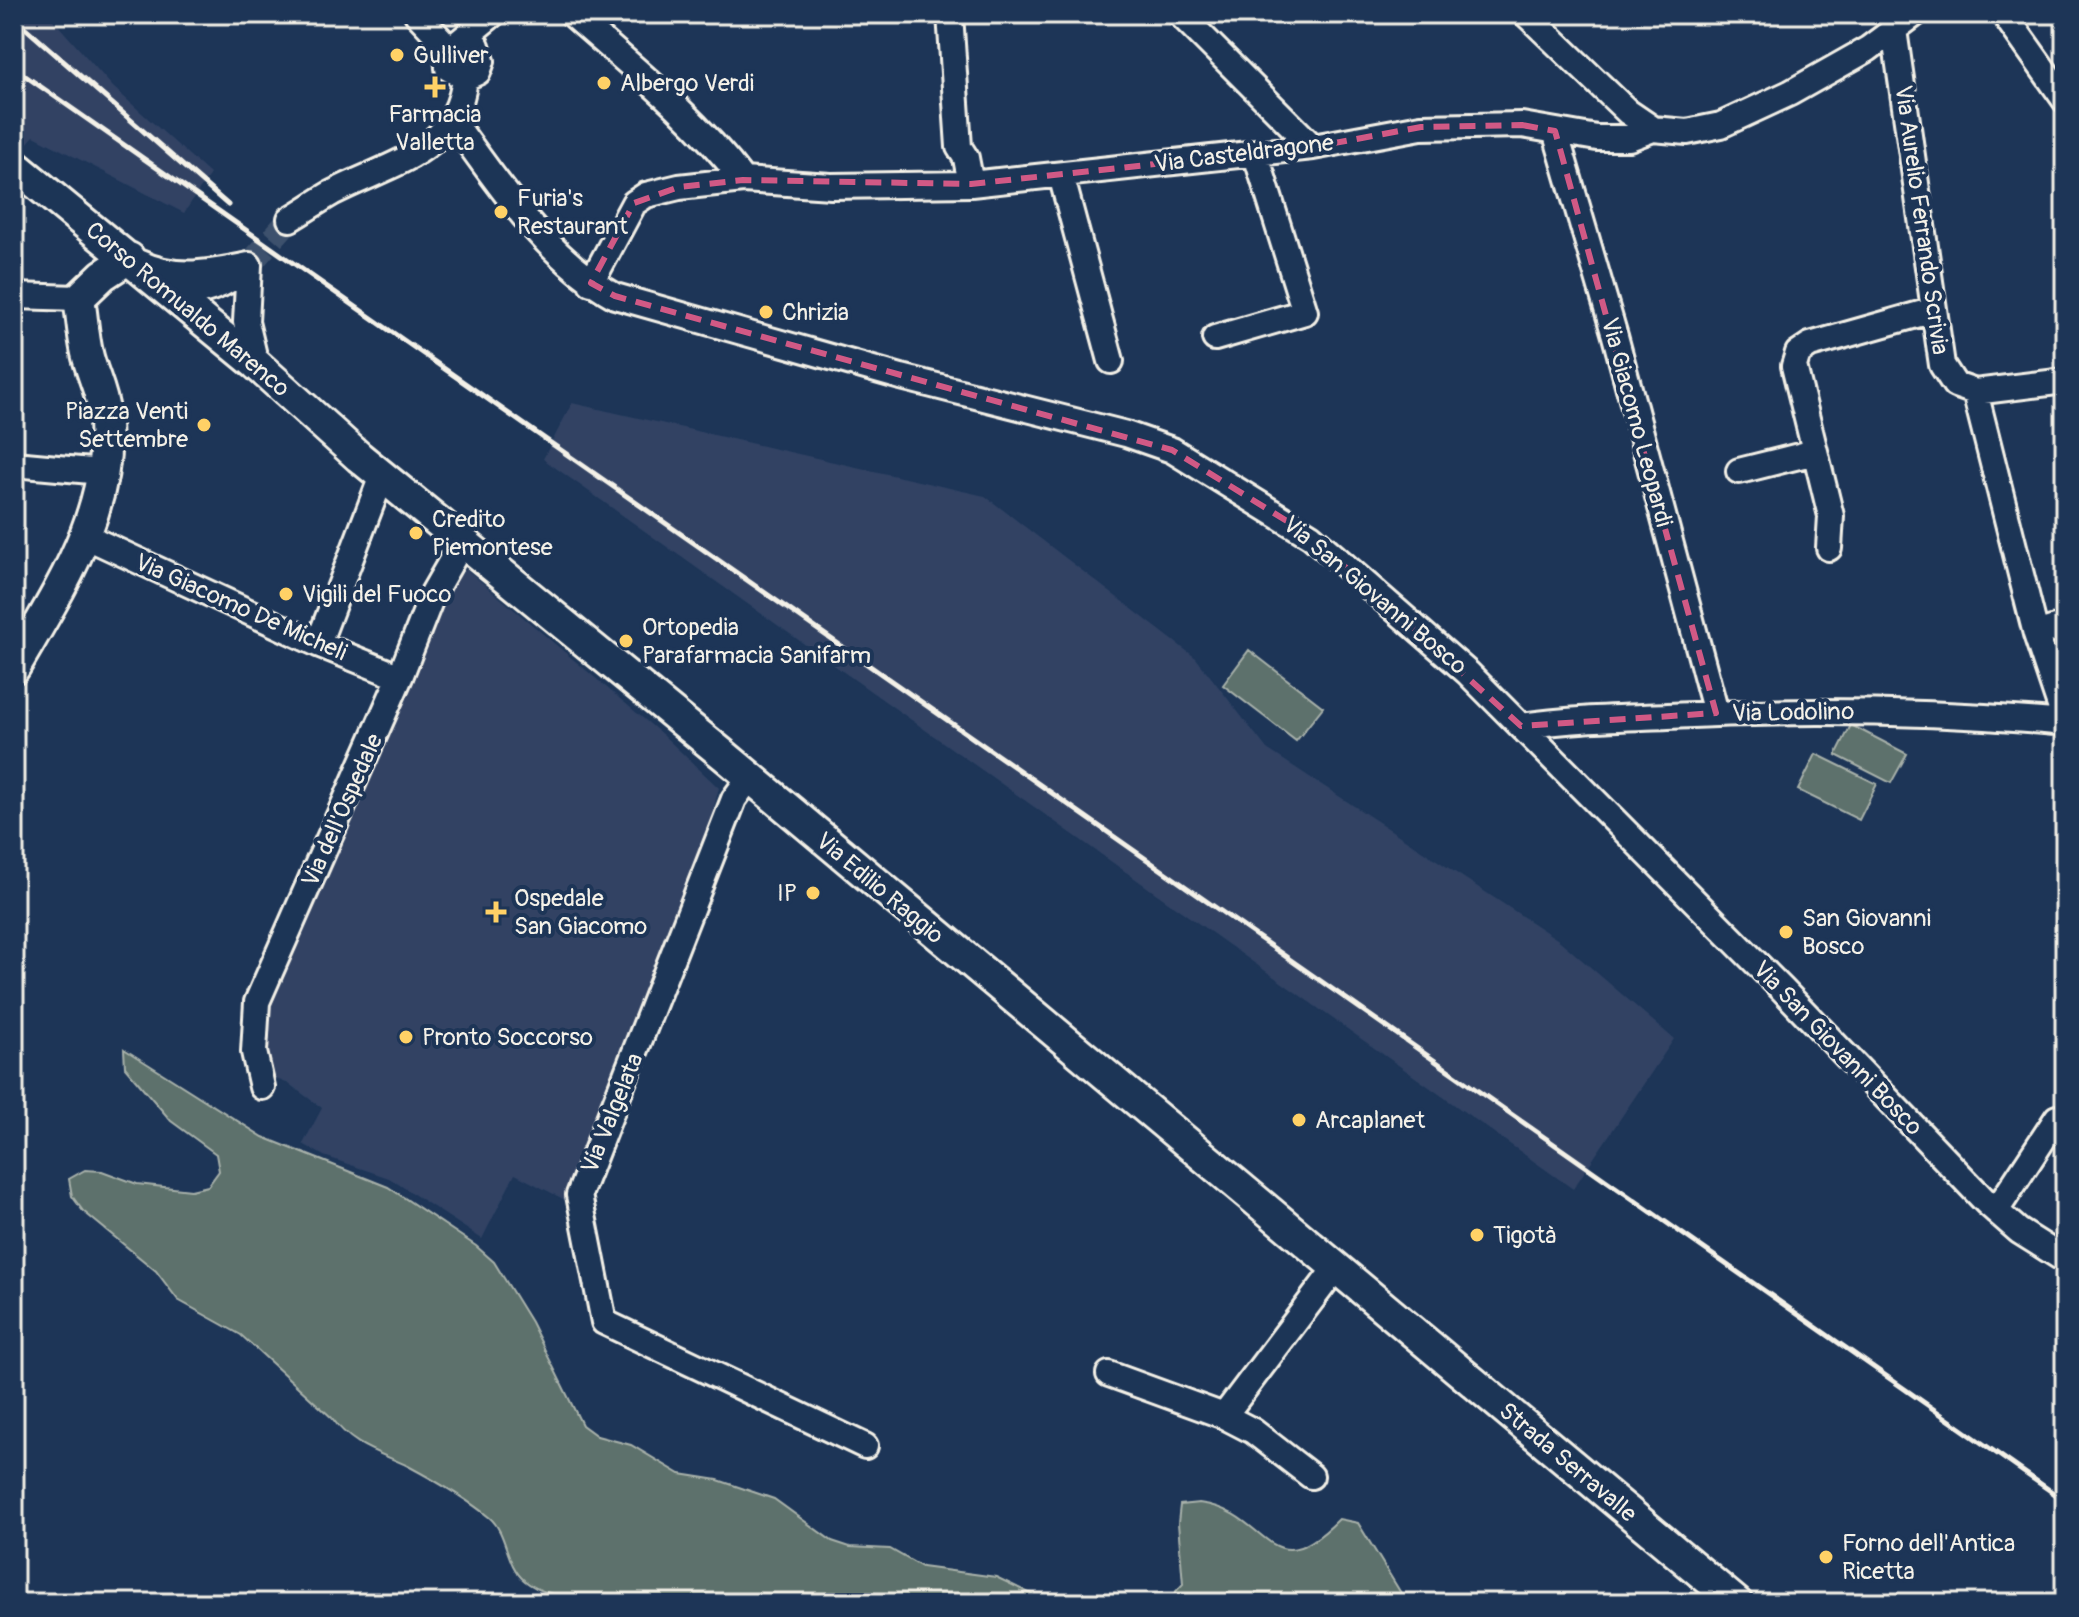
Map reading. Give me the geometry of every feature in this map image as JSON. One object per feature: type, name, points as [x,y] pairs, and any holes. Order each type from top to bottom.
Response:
[{"type":"main road","name":"Corso Romualdo Marenco","points":[[14,165],[256,364],[359,457]]},
{"type":"main road","points":[[14,668],[78,559],[97,498],[105,458],[104,410],[87,353],[79,298],[103,275],[129,258]]},
{"type":"main road","name":"Via Edilio Raggio","points":[[359,457],[750,777],[1399,1322]]},
{"type":"main road","name":"Strada Serravalle","points":[[1399,1322],[1737,1603]]},
{"type":"street","points":[[290,219],[333,193],[420,151],[456,126],[465,78],[481,67],[464,46],[417,14]]},
{"type":"street","points":[[464,46],[496,14]]},
{"type":"street","points":[[572,14],[641,74],[724,156],[743,180]]},
{"type":"street","points":[[950,14],[959,147],[966,158],[971,184]]},
{"type":"street","points":[[1180,14],[1313,147]]},
{"type":"street","points":[[1526,14],[1628,112],[1653,129]]},
{"type":"street","points":[[2004,14],[2065,100]]},
{"type":"street","name":"Via Casteldragone","points":[[591,283],[634,203],[646,195],[679,187],[743,180],[831,186],[971,184],[1313,147],[1421,127],[1522,125],[1629,138],[1653,129],[1687,132],[1721,125],[1853,59],[1901,19]]},
{"type":"street","name":"Via Aurelio Ferrando Scrivia","points":[[1901,19],[1942,365],[1955,385],[1975,392]]},
{"type":"street","name":"Via San Giovanni Bosco","points":[[456,126],[537,230],[591,283],[615,296],[1172,450],[1311,536],[1468,673],[1996,1211],[2065,1260]]},
{"type":"street","name":"Via Giacomo Leopardi","points":[[1555,131],[1615,336],[1716,713]]},
{"type":"street","points":[[1215,338],[1305,312],[1255,152]]},
{"type":"street","points":[[1061,175],[1111,361]]},
{"type":"street","points":[[129,258],[158,272],[188,274],[249,265]]},
{"type":"street","points":[[167,291],[178,293],[224,285],[249,265]]},
{"type":"street","points":[[249,265],[246,322],[256,364]]},
{"type":"street","points":[[14,296],[79,298]]},
{"type":"street","points":[[1829,548],[1831,516],[1794,366],[1798,353],[1810,345],[1934,310]]},
{"type":"street","points":[[2065,381],[1975,392],[2036,634],[2065,722]]},
{"type":"street","points":[[1739,471],[1815,452]]},
{"type":"street","points":[[14,464],[102,472]]},
{"type":"street","points":[[318,644],[382,476]]},
{"type":"street","name":"Via Giacomo De Micheli","points":[[83,535],[318,644],[400,677]]},
{"type":"street","name":"Via dell'Ospedale","points":[[262,1087],[254,1052],[257,1002],[400,677],[433,593],[463,541]]},
{"type":"street","points":[[2036,634],[2065,625]]},
{"type":"street","name":"Via Lodolino","points":[[1521,726],[1716,713],[1957,714],[2065,722]]},
{"type":"street","name":"Via Valgelata","points":[[750,777],[734,799],[579,1195],[604,1322],[865,1446]]},
{"type":"street","points":[[1996,1211],[2057,1118]]},
{"type":"street","points":[[1224,1416],[1335,1269]]},
{"type":"street","points":[[1109,1374],[1224,1416],[1253,1431],[1311,1476]]},
{"type":"highlighted area","points":[[1522,125],[1555,131],[1716,713],[1521,726],[1311,536],[1172,450],[615,296],[591,283],[634,203],[679,187],[743,180],[971,184],[1313,147],[1421,127]]},
{"type":"shaded area","points":[[14,14],[48,14],[113,87],[210,174],[184,213],[34,136],[25,146],[14,138]]},
{"type":"shaded area","points":[[572,403],[985,496],[1196,658],[1267,749],[1560,941],[1674,1039],[1573,1189],[543,459]]},
{"type":"shaded area","name":"Ospedale San Giacomo","points":[[466,569],[663,735],[719,788],[711,818],[717,831],[571,1203],[515,1174],[482,1239],[389,1178],[324,1156],[303,1144],[322,1108],[289,1084],[271,1077],[267,1026],[272,988],[349,827],[447,591]]},
{"type":"green space","points":[[1249,650],[1323,707],[1296,741],[1223,685]]},
{"type":"green space","points":[[1851,725],[1907,754],[1891,783],[1836,755]]},
{"type":"green space","points":[[1816,754],[1877,784],[1859,820],[1798,790]]},
{"type":"green space","points":[[124,1049],[263,1137],[388,1187],[476,1246],[494,1262],[531,1322],[582,1425],[597,1436],[631,1445],[680,1474],[718,1480],[774,1499],[832,1541],[850,1547],[890,1549],[922,1567],[996,1577],[1050,1603],[600,1603],[551,1594],[533,1587],[518,1574],[500,1532],[490,1518],[440,1484],[348,1435],[241,1335],[178,1300],[156,1271],[83,1211],[72,1196],[69,1179],[85,1170],[102,1171],[137,1184],[191,1190],[208,1186],[219,1171],[216,1154],[171,1121],[125,1067]]},
{"type":"green space","points":[[1199,1503],[1223,1509],[1282,1548],[1297,1548],[1315,1539],[1339,1519],[1358,1523],[1407,1603],[1165,1603],[1183,1584],[1178,1523],[1180,1505]]},
{"type":"tunnel","points":[[249,265],[290,219]]},
{"type":"railway","points":[[14,18],[228,205]]},
{"type":"railway","points":[[14,68],[2065,1501]]},
{"type":"place","name":"Gulliver","points":[[397,55]]},
{"type":"place","name":"Albergo Verdi","points":[[604,83]]},
{"type":"place","name":"Farmacia Valletta","points":[[435,87]]},
{"type":"place","name":"Furia's Restaurant","points":[[501,212]]},
{"type":"place","name":"Chrizia","points":[[766,312]]},
{"type":"place","name":"Piazza Venti Settembre","points":[[204,425]]},
{"type":"place","name":"Credito Piemontese","points":[[416,533]]},
{"type":"place","name":"Vigili del Fuoco","points":[[286,594]]},
{"type":"place","name":"Ortopedia Parafarmacia Sanifarm","points":[[626,641]]},
{"type":"place","name":"IP","points":[[813,893]]},
{"type":"place","name":"Ospedale San Giacomo","points":[[496,912]]},
{"type":"place","name":"San Giovanni Bosco","points":[[1786,932]]},
{"type":"place","name":"Pronto Soccorso","points":[[406,1037]]},
{"type":"place","name":"Arcaplanet","points":[[1299,1120]]},
{"type":"place","name":"Tigotà","points":[[1477,1235]]},
{"type":"place","name":"Forno dell'Antica Ricetta","points":[[1826,1557]]}]
